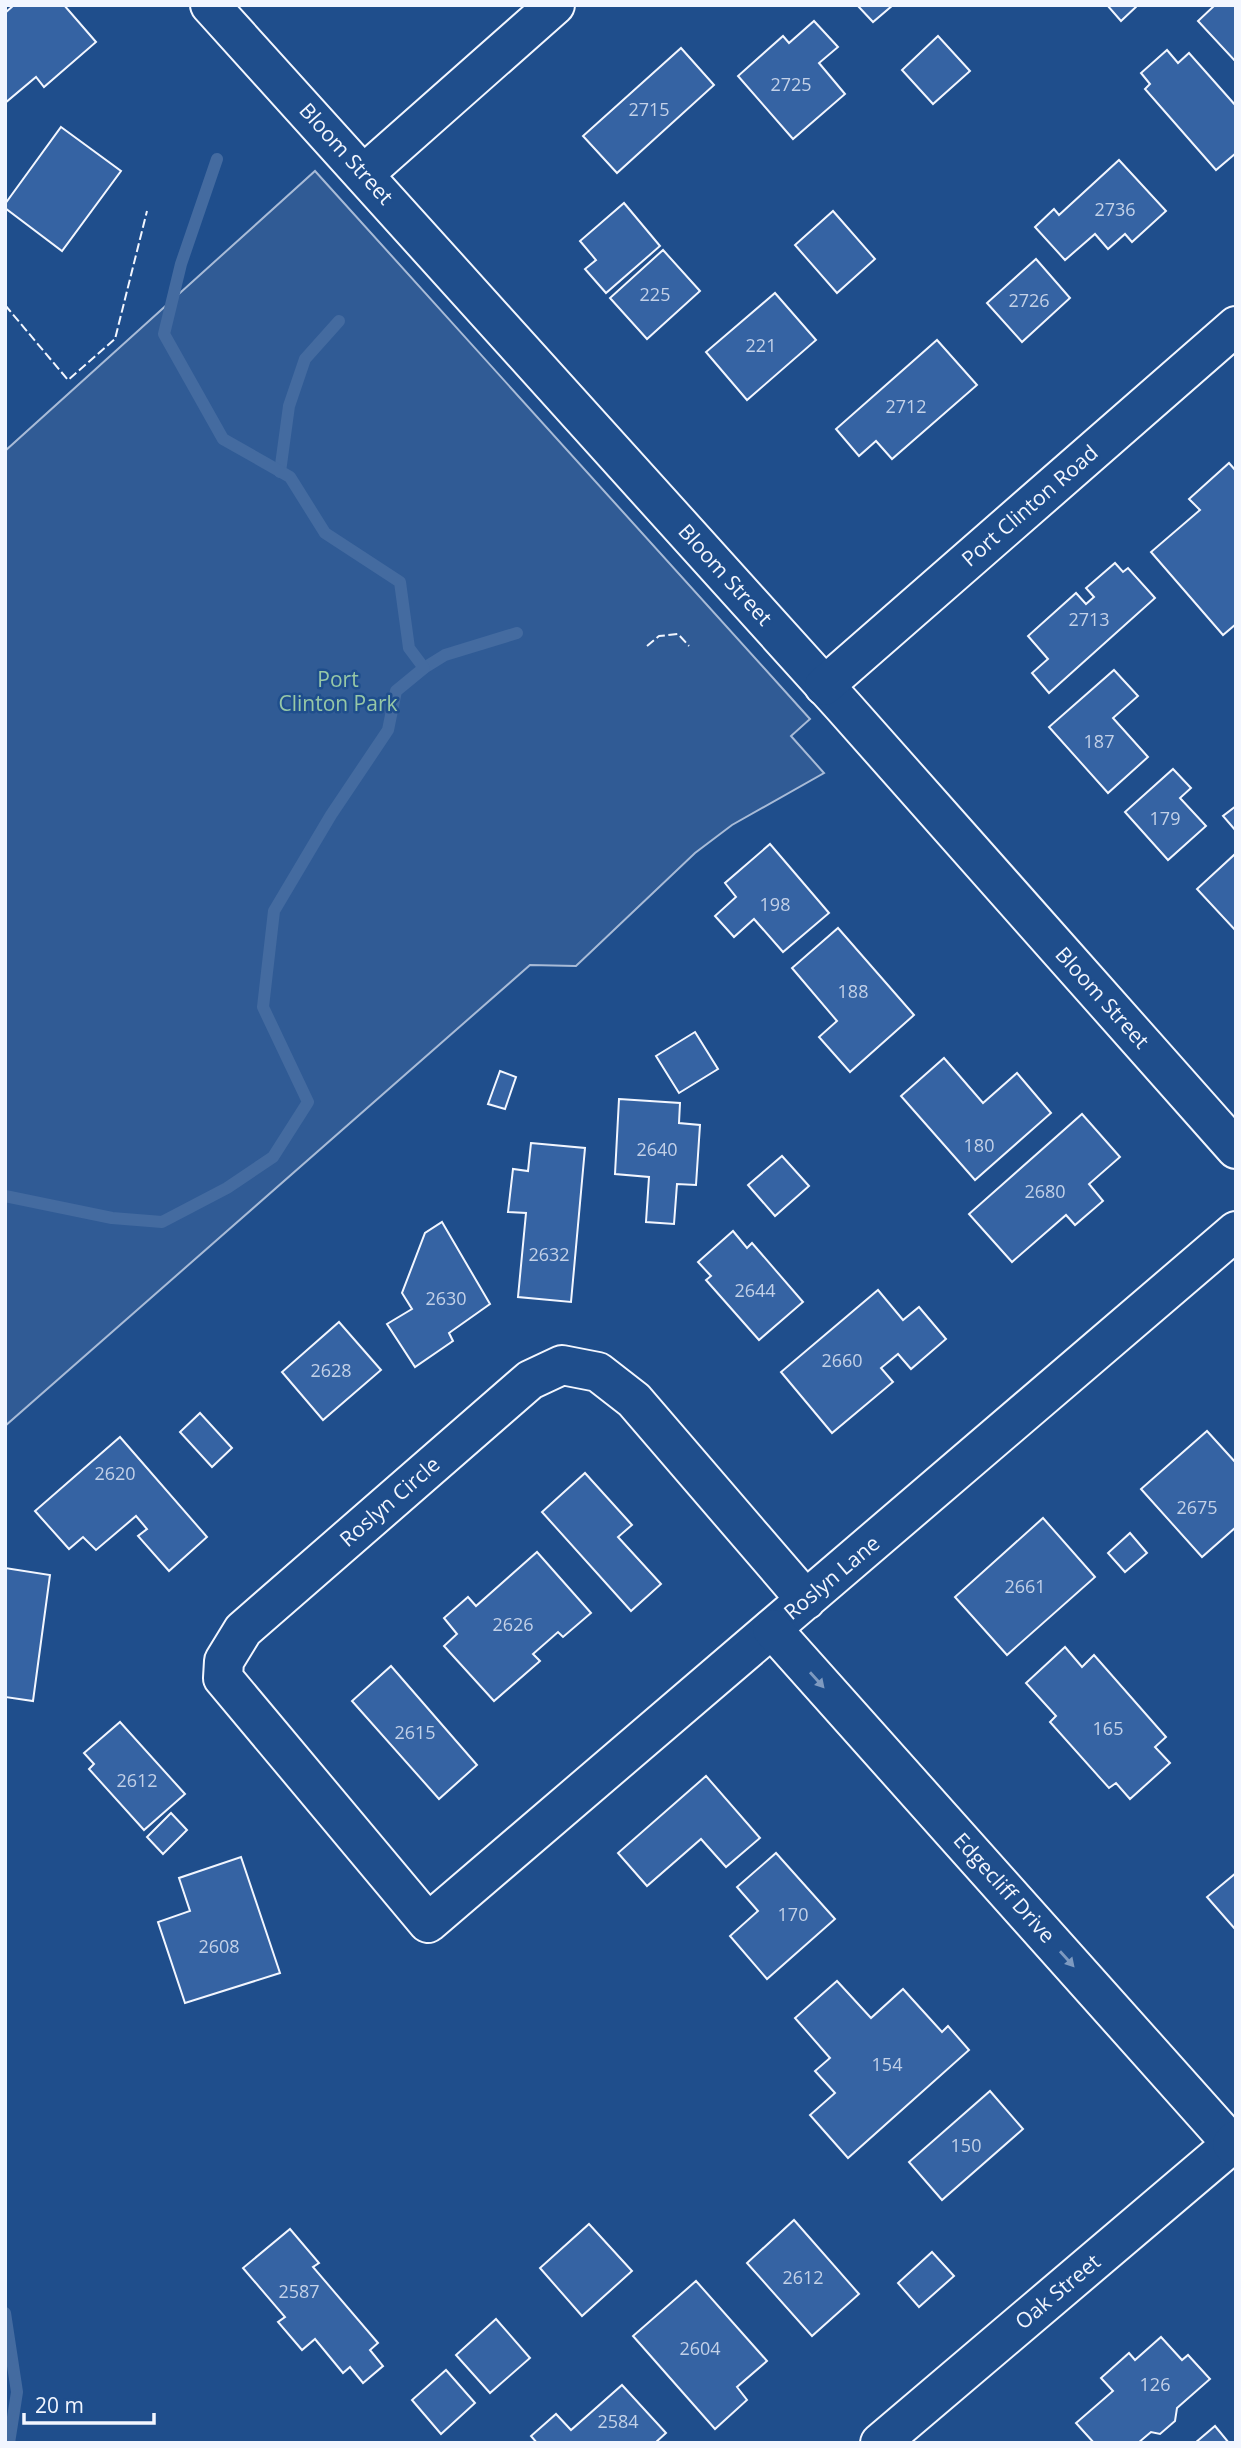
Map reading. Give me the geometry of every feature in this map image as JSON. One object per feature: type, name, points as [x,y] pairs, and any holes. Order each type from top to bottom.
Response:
[{"type":"street","name":"Bloom Street","points":[[210,5],[824,686],[1236,1149]]},
{"type":"street","points":[[364,174],[555,5]]},
{"type":"street","name":"Port Clinton Road","points":[[824,686],[1236,326]]},
{"type":"street","name":"Roslyn Lane","points":[[428,1923],[1236,1231]]},
{"type":"street","name":"Roslyn Circle","points":[[428,1923],[223,1678],[224,1661],[243,1630],[530,1380],[562,1366],[598,1372],[634,1400],[806,1600]]},
{"type":"street","name":"Edgecliff Drive","points":[[772,1629],[1235,2144]]},
{"type":"street","name":"Oak Street","points":[[880,2443],[1235,2144]]},
{"type":"shaded area","name":"Port Clinton Park","points":[[315,171],[810,719],[791,736],[824,773],[732,825],[695,853],[576,966],[530,965],[5,1426],[5,451]]},
{"type":"building","points":[[14,5],[64,5],[96,42],[44,87],[36,77],[5,103],[5,13]]},
{"type":"building","points":[[857,5],[893,5],[873,22]]},
{"type":"building","points":[[1107,5],[1138,5],[1121,21]]},
{"type":"building","points":[[1215,5],[1236,5],[1236,62],[1198,21]]},
{"type":"building","points":[[814,21],[838,47],[819,63],[845,94],[793,139],[738,76],[783,36],[789,43]]},
{"type":"building","points":[[938,36],[970,71],[933,104],[902,70]]},
{"type":"building","points":[[681,48],[714,85],[617,173],[583,136]]},
{"type":"building","points":[[1167,50],[1178,63],[1189,53],[1236,106],[1236,153],[1216,170],[1145,89],[1150,84],[1141,73]]},
{"type":"building","points":[[61,127],[121,171],[62,251],[5,208],[5,204]]},
{"type":"building","points":[[1119,160],[1166,211],[1132,242],[1125,234],[1108,249],[1095,234],[1065,260],[1035,227],[1054,209],[1059,215]]},
{"type":"building","points":[[624,203],[660,246],[606,293],[585,269],[596,260],[580,241]]},
{"type":"building","points":[[833,211],[875,259],[837,293],[795,245]]},
{"type":"building","points":[[663,250],[700,291],[647,339],[610,298]]},
{"type":"building","points":[[1036,259],[1070,298],[1022,342],[987,303]]},
{"type":"building","points":[[775,293],[816,340],[747,400],[706,352]]},
{"type":"building","points":[[937,340],[977,385],[892,459],[876,441],[859,456],[836,429]]},
{"type":"building","points":[[1229,463],[1236,471],[1236,624],[1223,635],[1151,552],[1200,510],[1189,499]]},
{"type":"building","points":[[1115,563],[1123,572],[1128,568],[1155,598],[1049,693],[1032,673],[1048,659],[1028,636],[1076,593],[1086,604],[1094,597],[1086,588]]},
{"type":"building","points":[[1114,670],[1138,696],[1113,718],[1148,757],[1108,793],[1049,727]]},
{"type":"building","points":[[1173,769],[1191,788],[1180,798],[1206,826],[1168,860],[1125,812]]},
{"type":"building","points":[[1236,806],[1236,831],[1223,816]]},
{"type":"building","points":[[770,844],[829,913],[783,952],[754,919],[734,937],[715,916],[736,897],[725,883]]},
{"type":"building","points":[[1234,855],[1236,857],[1236,931],[1197,889]]},
{"type":"building","points":[[838,928],[914,1015],[850,1072],[819,1037],[837,1021],[792,968]]},
{"type":"building","points":[[695,1032],[718,1069],[679,1093],[656,1056]]},
{"type":"building","points":[[944,1058],[983,1103],[1017,1073],[1051,1113],[975,1180],[901,1096]]},
{"type":"building","points":[[500,1071],[516,1077],[505,1109],[488,1104]]},
{"type":"building","points":[[619,1099],[680,1103],[679,1123],[700,1125],[696,1185],[677,1184],[674,1224],[646,1222],[649,1177],[615,1174]]},
{"type":"building","points":[[1082,1114],[1120,1157],[1089,1184],[1103,1201],[1075,1225],[1066,1215],[1012,1262],[969,1214]]},
{"type":"building","points":[[531,1143],[585,1148],[571,1302],[518,1297],[526,1213],[508,1212],[513,1169],[528,1171]]},
{"type":"building","points":[[782,1156],[809,1186],[775,1216],[748,1185]]},
{"type":"building","points":[[442,1222],[490,1304],[449,1333],[453,1341],[415,1367],[387,1324],[412,1309],[402,1293],[425,1233]]},
{"type":"building","points":[[733,1231],[747,1248],[752,1243],[803,1302],[759,1340],[706,1280],[711,1276],[698,1262]]},
{"type":"building","points":[[878,1290],[903,1320],[919,1307],[946,1339],[911,1369],[898,1354],[881,1368],[893,1382],[832,1433],[781,1372]]},
{"type":"building","points":[[339,1322],[381,1370],[323,1420],[282,1372]]},
{"type":"building","points":[[200,1413],[232,1448],[212,1467],[180,1432]]},
{"type":"building","points":[[1207,1431],[1236,1463],[1236,1527],[1202,1557],[1141,1489]]},
{"type":"building","points":[[120,1437],[207,1537],[169,1571],[138,1536],[147,1529],[136,1516],[96,1550],[83,1537],[69,1549],[35,1511]]},
{"type":"building","points":[[585,1473],[632,1525],[618,1537],[661,1584],[631,1611],[542,1512]]},
{"type":"building","points":[[1043,1518],[1095,1577],[1007,1655],[955,1597]]},
{"type":"building","points":[[1130,1533],[1147,1553],[1125,1572],[1108,1553]]},
{"type":"building","points":[[537,1552],[591,1613],[563,1637],[558,1632],[533,1654],[540,1661],[494,1701],[444,1646],[457,1634],[444,1618],[468,1597],[476,1606]]},
{"type":"building","points":[[5,1568],[50,1575],[33,1701],[5,1697]]},
{"type":"building","points":[[1065,1647],[1082,1667],[1094,1655],[1166,1737],[1155,1747],[1170,1763],[1130,1799],[1116,1783],[1109,1788],[1050,1722],[1056,1716],[1026,1683]]},
{"type":"building","points":[[391,1666],[477,1765],[439,1799],[352,1701]]},
{"type":"building","points":[[120,1722],[185,1794],[144,1830],[89,1769],[94,1764],[84,1753]]},
{"type":"building","points":[[706,1776],[760,1838],[726,1867],[701,1839],[647,1886],[618,1853]]},
{"type":"building","points":[[171,1813],[187,1830],[163,1854],[147,1837]]},
{"type":"building","points":[[776,1853],[835,1919],[767,1979],[730,1936],[758,1911],[737,1887]]},
{"type":"building","points":[[241,1857],[280,1973],[185,2003],[158,1922],[190,1911],[179,1878]]},
{"type":"building","points":[[1236,1873],[1236,1928],[1235,1929],[1207,1897]]},
{"type":"building","points":[[837,1981],[871,2018],[903,1989],[942,2032],[948,2026],[969,2050],[848,2158],[810,2115],[835,2093],[815,2071],[830,2058],[795,2018]]},
{"type":"building","points":[[990,2091],[1023,2129],[942,2200],[909,2162]]},
{"type":"building","points":[[794,2220],[859,2294],[812,2336],[747,2263]]},
{"type":"building","points":[[589,2224],[632,2271],[582,2316],[540,2268]]},
{"type":"building","points":[[290,2229],[319,2263],[313,2267],[378,2343],[370,2350],[383,2366],[363,2383],[350,2367],[343,2373],[315,2339],[302,2350],[278,2322],[285,2317],[243,2268]]},
{"type":"building","points":[[932,2252],[954,2276],[919,2307],[898,2283]]},
{"type":"building","points":[[696,2281],[767,2361],[737,2387],[747,2400],[715,2429],[633,2336]]},
{"type":"building","points":[[496,2319],[530,2358],[490,2393],[456,2355]]},
{"type":"building","points":[[1161,2337],[1182,2360],[1188,2355],[1210,2379],[1177,2408],[1175,2421],[1160,2434],[1151,2432],[1138,2443],[1094,2443],[1076,2423],[1113,2391],[1101,2378],[1129,2353],[1135,2360]]},
{"type":"building","points":[[446,2370],[475,2403],[441,2434],[412,2400]]},
{"type":"building","points":[[622,2385],[666,2433],[655,2443],[537,2443],[531,2436],[556,2414],[571,2430]]},
{"type":"building","points":[[1215,2426],[1229,2443],[1195,2443]]},
{"type":"waterway","points":[[5,1196],[112,1218],[162,1222],[227,1188],[273,1157],[308,1102],[263,1007],[274,911],[331,815],[388,730],[396,691],[424,668],[409,648],[400,582],[325,533],[290,477],[223,439],[164,334],[181,264],[217,159]]},
{"type":"waterway","points":[[280,472],[289,406],[305,359],[339,321]]},
{"type":"waterway","points":[[424,668],[445,655],[517,633]]},
{"type":"waterway","points":[[5,2313],[17,2392],[9,2443]]},
{"type":"fence","points":[[5,305],[68,380],[115,339],[147,211]]},
{"type":"fence","points":[[647,646],[659,636],[678,634],[689,646]]}]
